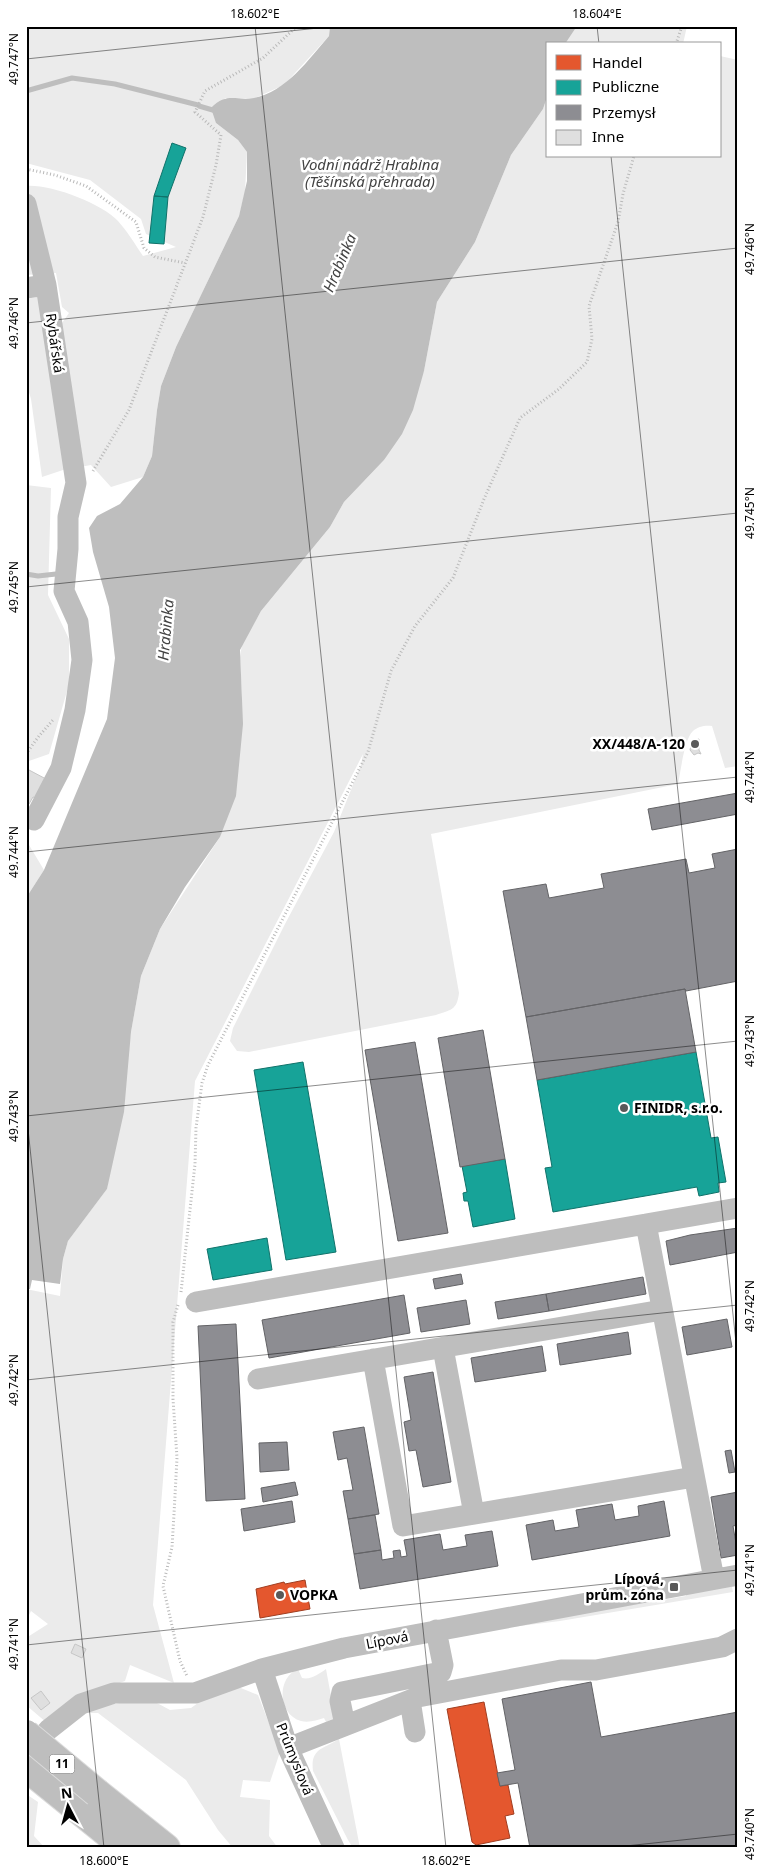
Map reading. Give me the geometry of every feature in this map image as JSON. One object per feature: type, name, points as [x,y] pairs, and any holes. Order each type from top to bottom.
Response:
[{"type":"highway","name":"11","points":[[37,1732],[126,1848]]},
{"type":"highway","name":"11","points":[[26,1767],[166,1848]]},
{"type":"street","name":"Rybářská","points":[[26,204],[36,287],[76,483]]},
{"type":"street","points":[[34,820],[61,768],[75,710],[82,660],[78,622],[64,591],[68,549],[68,517],[76,483]]},
{"type":"street","points":[[185,1300],[738,1208]]},
{"type":"street","points":[[646,1224],[714,1579]]},
{"type":"street","points":[[258,1379],[662,1310]]},
{"type":"street","points":[[443,1348],[474,1514]]},
{"type":"street","points":[[373,1359],[403,1526],[694,1477]]},
{"type":"street","name":"Lípová","points":[[37,1732],[81,1704],[114,1693],[195,1693],[262,1669],[344,1648],[738,1575]]},
{"type":"street","points":[[345,1725],[340,1701],[342,1692],[442,1672],[444,1665],[436,1630]]},
{"type":"street","points":[[288,1748],[418,1697],[561,1670],[596,1670],[722,1647],[738,1639]]},
{"type":"street","name":"Průmyslová","points":[[262,1669],[288,1748],[334,1848]]},
{"type":"street","points":[[410,1700],[415,1732]]},
{"type":"path","points":[[76,483],[94,471],[129,410],[203,217],[220,144],[220,135],[195,112],[205,91],[263,58],[297,26]]},
{"type":"path","points":[[677,42],[682,26]]},
{"type":"path","points":[[195,1693],[180,1661],[164,1586],[172,1547],[177,1458],[173,1399],[173,1322],[185,1300],[196,1128],[202,1084],[208,1065],[368,752],[391,671],[415,626],[452,578],[520,418],[559,389],[587,362],[592,339],[589,306],[618,222],[623,194],[633,158]]},
{"type":"path","points":[[26,169],[55,175],[86,186],[136,222],[144,248],[155,257],[186,263]]},
{"type":"path","points":[[26,754],[39,736],[77,693]]},
{"type":"shaded area","points":[[26,26],[330,26],[329,36],[284,85],[255,98],[225,98],[216,123],[238,140],[247,152],[245,192],[239,216],[176,347],[161,386],[152,456],[143,477],[111,487],[91,465],[63,470],[42,477],[31,399],[26,382],[26,299],[38,297],[60,326],[69,313],[62,307],[56,273],[26,275],[26,186],[61,191],[88,201],[100,208],[118,221],[143,256],[176,247],[146,234],[141,219],[90,180],[26,163]]},
{"type":"shaded area","points":[[577,26],[687,26],[683,42],[566,42]]},
{"type":"shaded area","points":[[722,56],[738,60],[738,766],[725,768],[712,726],[702,726],[693,731],[687,741],[678,784],[431,834],[459,993],[455,1006],[436,1015],[249,1052],[237,1051],[230,1041],[233,1028],[334,832],[361,765],[363,754],[195,1081],[153,1605],[174,1683],[130,1665],[125,1681],[86,1695],[47,1723],[26,1705],[26,1638],[48,1624],[31,1611],[26,1621],[26,1289],[60,1296],[63,1259],[68,1241],[107,1189],[141,976],[160,929],[220,837],[242,697],[240,657],[242,644],[261,611],[330,527],[344,502],[384,460],[424,371],[437,302],[475,242],[511,155],[543,109],[546,100],[546,158],[722,158]]},
{"type":"shaded area","points":[[26,485],[51,488],[48,595],[69,639],[69,684],[49,754],[26,762]]},
{"type":"shaded area","points":[[26,840],[44,870],[26,898]]},
{"type":"shaded area","points":[[738,1584],[738,1586],[732,1587],[733,1592],[560,1621],[487,1630],[647,1599],[651,1602],[686,1596],[686,1593]]},
{"type":"shaded area","points":[[298,1669],[302,1678],[309,1678],[326,1669],[335,1718],[326,1722],[324,1718],[304,1722],[293,1717],[288,1712],[284,1704],[283,1688],[286,1680]]},
{"type":"shaded area","points":[[236,1686],[258,1695],[280,1752],[270,1782],[243,1780],[240,1797],[270,1800],[269,1836],[278,1848],[233,1848],[218,1830],[186,1780],[98,1713],[84,1713],[91,1708],[131,1701],[157,1703],[170,1710],[191,1708],[205,1698]]},
{"type":"shaded area","points":[[339,1739],[360,1848],[353,1848],[348,1840],[313,1771],[316,1753]]},
{"type":"shaded area","points":[[26,1794],[38,1802],[34,1836],[45,1848],[26,1848]]},
{"type":"water","name":"Vodní nádrž Hrabina (Těšínská přehrada)","points":[[330,26],[577,26],[566,42],[546,42],[546,100],[543,109],[511,155],[475,242],[437,302],[424,371],[413,410],[402,434],[384,460],[344,502],[330,527],[261,611],[240,650],[243,724],[236,796],[220,837],[185,887],[160,929],[141,976],[131,1032],[124,1112],[107,1189],[68,1241],[63,1259],[60,1284],[32,1280],[30,1289],[26,1289],[26,898],[44,870],[107,719],[115,658],[109,607],[93,552],[89,528],[97,516],[120,504],[143,477],[152,456],[161,386],[176,347],[239,216],[247,181],[247,152],[238,140],[216,123],[211,108],[222,100],[254,98],[266,95],[276,89],[296,73],[329,36]]},
{"type":"building: Handel","points":[[305,1580],[310,1609],[260,1618],[256,1589],[284,1582],[285,1584]]},
{"type":"building: Handel","points":[[484,1702],[500,1786],[508,1785],[514,1814],[505,1816],[510,1838],[476,1845],[472,1842],[447,1709]]},
{"type":"building: Publiczne","points":[[172,143],[186,148],[168,197],[154,196]]},
{"type":"building: Publiczne","points":[[154,196],[168,197],[164,244],[149,243]]},
{"type":"building: Publiczne","name":"FINIDR, s.r.o.","points":[[696,1052],[711,1138],[718,1137],[726,1182],[718,1183],[719,1192],[699,1196],[697,1187],[553,1212],[545,1168],[552,1167],[537,1080]]},
{"type":"building: Publiczne","points":[[303,1062],[336,1252],[286,1260],[254,1070]]},
{"type":"building: Publiczne","points":[[505,1159],[515,1219],[473,1227],[468,1201],[464,1201],[463,1193],[467,1192],[462,1166]]},
{"type":"building: Publiczne","points":[[267,1238],[272,1270],[213,1280],[207,1249]]},
{"type":"building: Przemysł","points":[[738,793],[738,814],[652,830],[648,809]]},
{"type":"building: Przemysł","points":[[738,849],[738,981],[526,1017],[503,891],[546,884],[549,898],[604,888],[601,874],[686,859],[689,873],[715,868],[712,854]]},
{"type":"building: Przemysł","points":[[685,989],[696,1052],[537,1080],[526,1017]]},
{"type":"building: Przemysł","points":[[483,1030],[505,1159],[460,1167],[438,1038]]},
{"type":"building: Przemysł","points":[[415,1042],[448,1233],[398,1241],[365,1050]]},
{"type":"building: Przemysł","points":[[738,1228],[738,1252],[670,1265],[666,1241],[690,1235]]},
{"type":"building: Przemysł","points":[[461,1274],[463,1284],[435,1289],[433,1279]]},
{"type":"building: Przemysł","points":[[643,1277],[646,1294],[549,1311],[546,1294]]},
{"type":"building: Przemysł","points":[[546,1294],[549,1311],[498,1319],[495,1302]]},
{"type":"building: Przemysł","points":[[404,1295],[410,1333],[269,1358],[262,1320]]},
{"type":"building: Przemysł","points":[[466,1300],[470,1324],[421,1332],[417,1308]]},
{"type":"building: Przemysł","points":[[727,1319],[732,1347],[687,1355],[682,1327]]},
{"type":"building: Przemysł","points":[[236,1324],[245,1499],[206,1501],[198,1326]]},
{"type":"building: Przemysł","points":[[628,1332],[631,1354],[560,1365],[557,1344]]},
{"type":"building: Przemysł","points":[[542,1346],[546,1371],[475,1382],[471,1358]]},
{"type":"building: Przemysł","points":[[433,1372],[451,1482],[423,1487],[416,1450],[409,1451],[404,1422],[411,1420],[404,1377]]},
{"type":"building: Przemysł","points":[[364,1427],[379,1514],[348,1519],[343,1491],[353,1490],[347,1458],[338,1460],[333,1432]]},
{"type":"building: Przemysł","points":[[287,1442],[289,1470],[260,1472],[259,1443]]},
{"type":"building: Przemysł","points":[[731,1450],[735,1472],[729,1473],[725,1451]]},
{"type":"building: Przemysł","points":[[295,1482],[298,1495],[263,1502],[261,1488]]},
{"type":"building: Przemysł","points":[[738,1492],[738,1525],[733,1526],[738,1555],[721,1558],[711,1497]]},
{"type":"building: Przemysł","points":[[292,1501],[295,1522],[244,1531],[241,1509]]},
{"type":"building: Przemysł","points":[[664,1501],[670,1536],[532,1560],[526,1525],[553,1520],[555,1531],[579,1527],[576,1510],[612,1504],[615,1520],[639,1516],[638,1506]]},
{"type":"building: Przemysł","points":[[375,1515],[381,1550],[354,1554],[348,1519]]},
{"type":"building: Przemysł","points":[[492,1531],[498,1566],[360,1589],[354,1554],[381,1550],[382,1560],[394,1558],[393,1551],[400,1550],[401,1557],[407,1556],[404,1540],[440,1534],[443,1550],[467,1546],[465,1535]]},
{"type":"building: Przemysł","points":[[591,1682],[601,1737],[738,1712],[738,1848],[530,1848],[518,1783],[500,1786],[497,1773],[515,1770],[502,1699]]},
{"type":"building: Inne","points":[[699,739],[701,754],[694,755],[690,750],[692,741]]},
{"type":"building: Inne","points":[[29,770],[46,779],[36,798],[33,797],[29,804],[26,802],[26,775]]},
{"type":"building: Inne","points":[[75,1644],[86,1649],[82,1658],[71,1653]]},
{"type":"building: Inne","points":[[41,1691],[50,1703],[41,1710],[31,1698]]},
{"type":"waterway","points":[[26,91],[72,78],[115,84],[198,105]]},
{"type":"waterway","points":[[199,106],[216,111]]},
{"type":"waterway","points":[[26,574],[38,576],[56,574]]},
{"type":"place","name":"XX/448/A-120","points":[[695,744]]},
{"type":"place","name":"FINIDR, s.r.o.","points":[[624,1108]]},
{"type":"place","name":"Lípová, prům. zóna","points":[[674,1587]]},
{"type":"place","name":"VOPKA","points":[[280,1595]]},
{"type":"water label","name":"Hrabinka","points":[[340,263]]},
{"type":"water label","name":"Hrabinka","points":[[166,630]]}]
